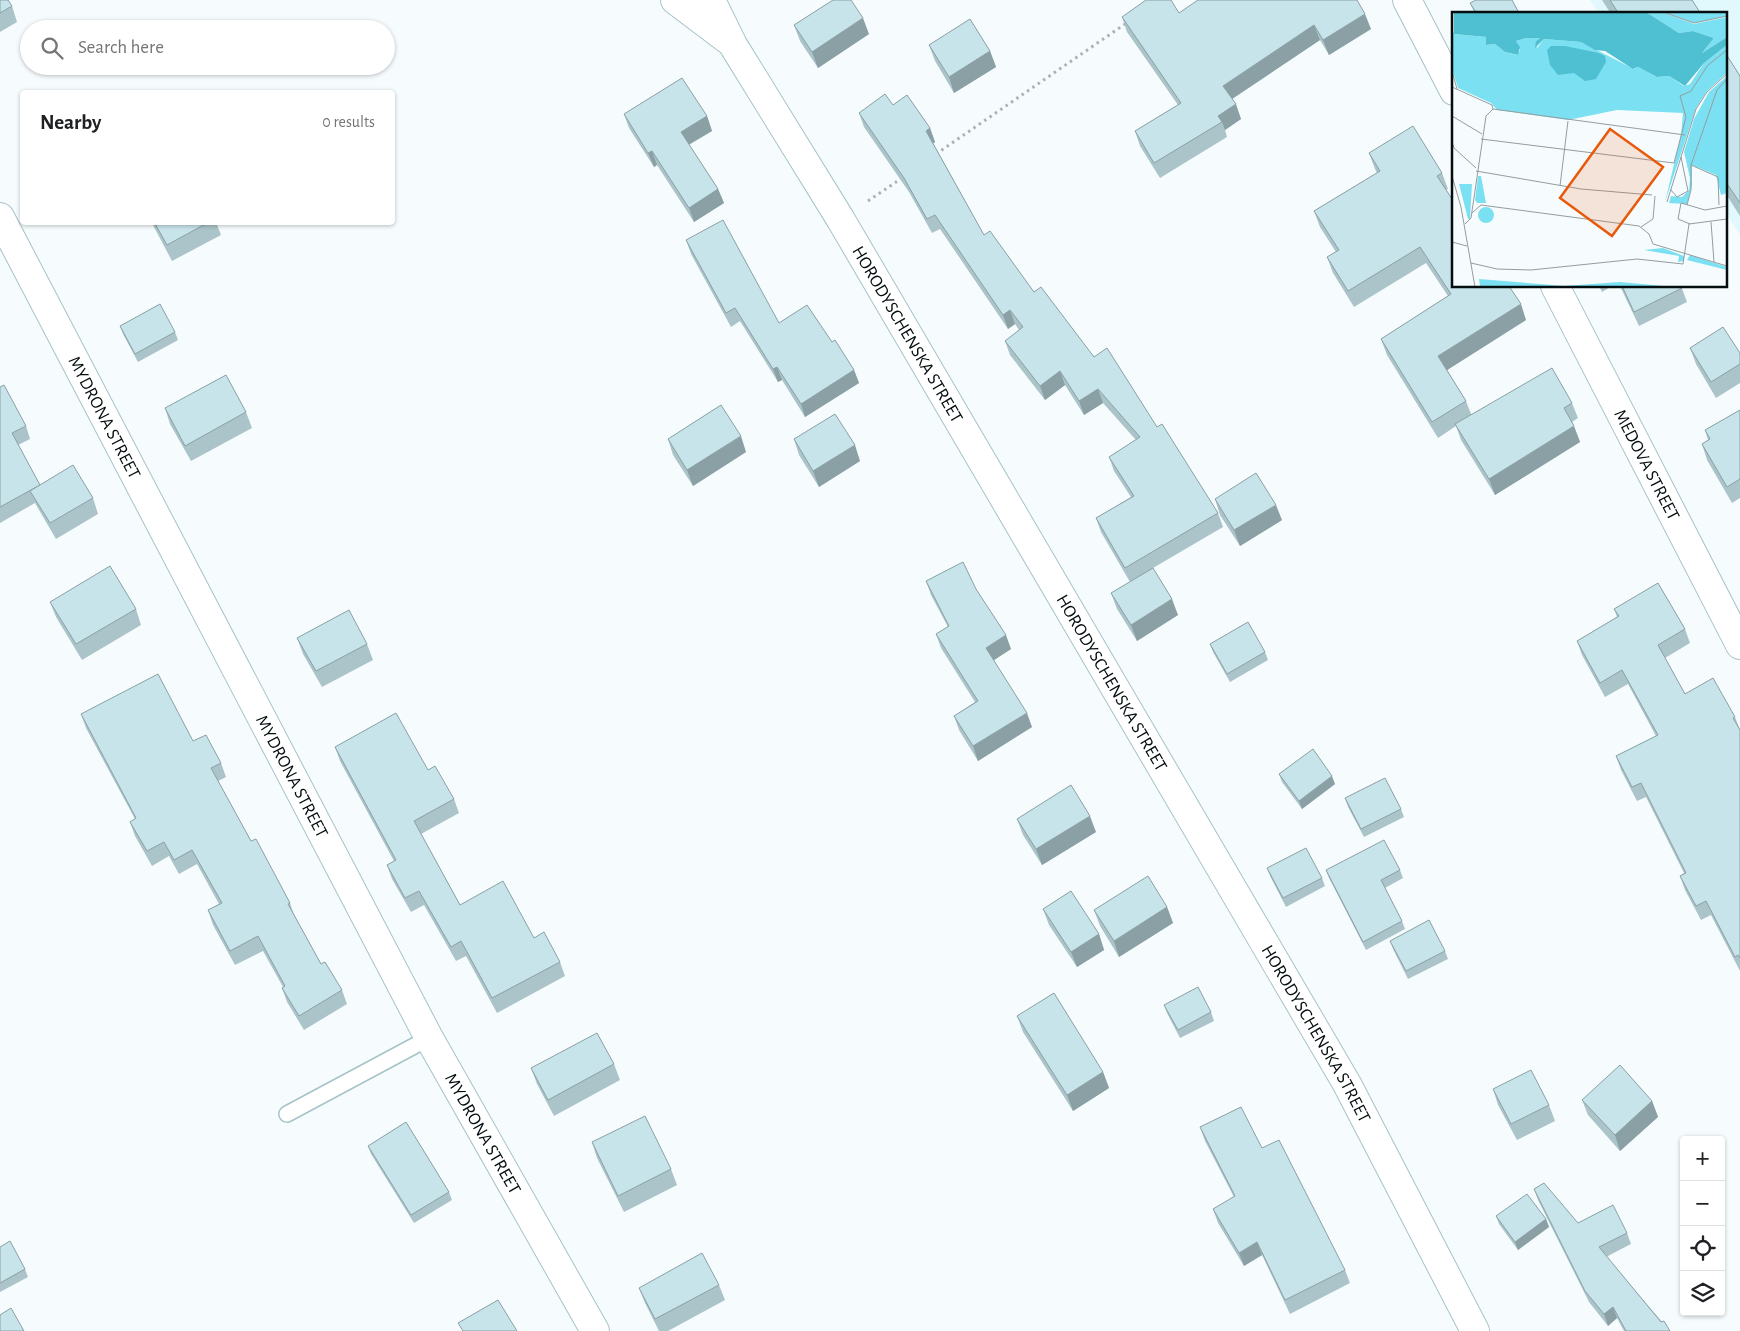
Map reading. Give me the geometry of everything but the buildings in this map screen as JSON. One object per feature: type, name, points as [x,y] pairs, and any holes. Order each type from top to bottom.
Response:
[{"type":"street","name":"HORODYSCHENSKA STREET","points":[[675,0],[733,45]]},
{"type":"street","name":"HORODYSCHENSKA STREET","points":[[710,0],[733,45],[840,220],[1347,1084],[1475,1331]]},
{"type":"street","points":[[1407,0],[1452,87]]},
{"type":"street","name":"MYDRONA STREET","points":[[0,217],[429,1038],[595,1331]]},
{"type":"street","name":"MEDOVA STREET","points":[[1556,288],[1740,644]]},
{"type":"lane","points":[[288,1114],[429,1038]]},
{"type":"path","points":[[931,158],[1136,17]]},
{"type":"path","points":[[840,220],[906,175]]},
{"type":"shaded area","points":[[1590,0],[1740,0],[1740,235],[1728,216],[1728,12],[1598,12]]}]
